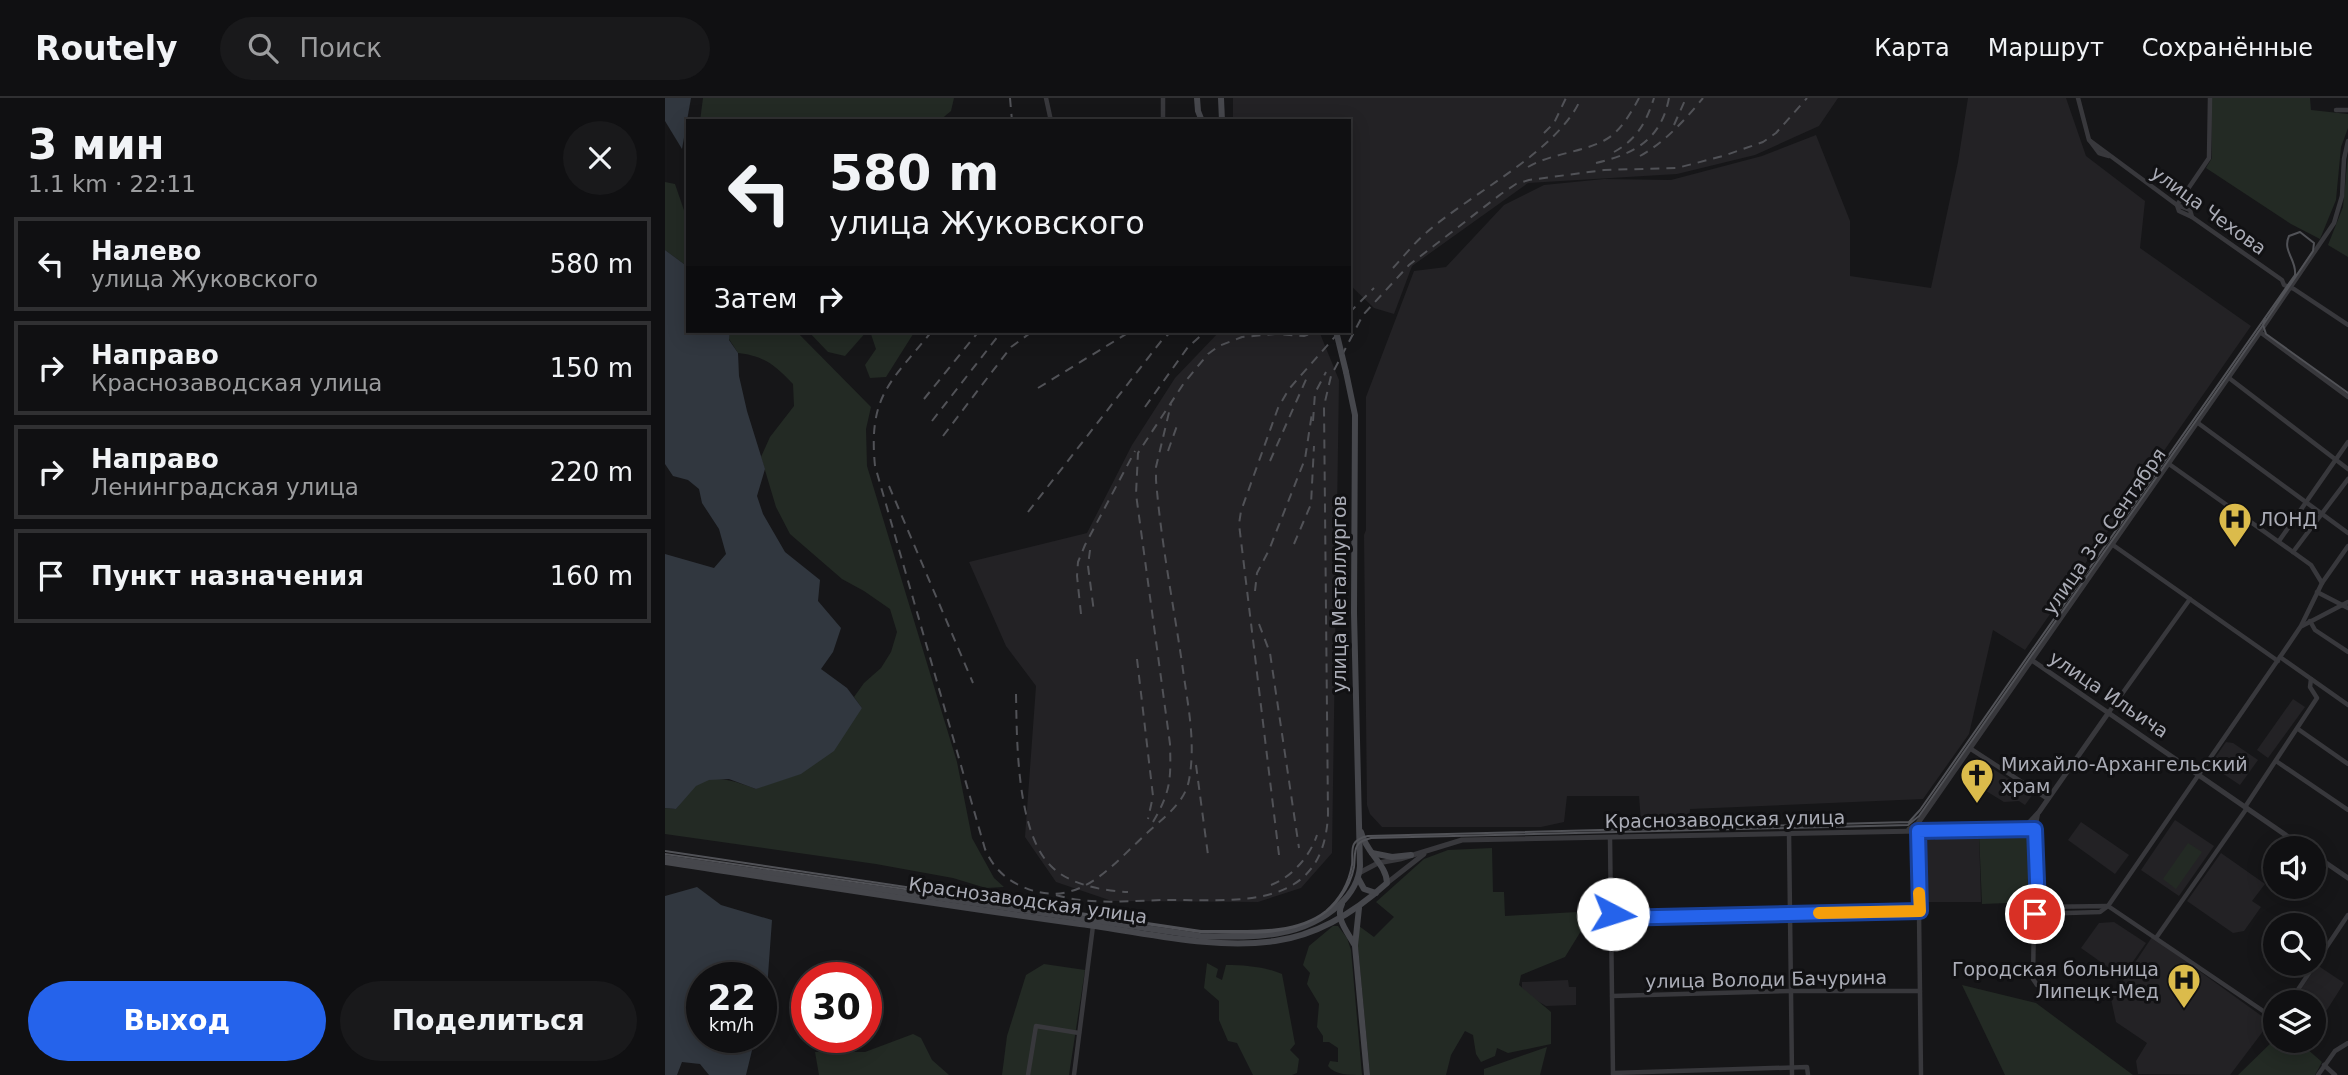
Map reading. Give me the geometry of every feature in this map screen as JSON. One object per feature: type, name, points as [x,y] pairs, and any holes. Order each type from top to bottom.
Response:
[{"type":"main road","points":[[1197,98],[1201,119]]},
{"type":"main road","points":[[1221,98],[1222,119]]},
{"type":"main road","name":"улица Металлургов","points":[[1336,333],[1355,415],[1357,816]]},
{"type":"main road","points":[[1357,816],[1367,849],[1386,874],[1387,883],[1377,892],[1364,889],[1358,876],[1357,816]]},
{"type":"main road","points":[[1367,849],[1381,857],[1411,855]]},
{"type":"main road","name":"Краснозаводская улица","points":[[665,860],[1200,941],[1242,944],[1294,938],[1340,919],[1377,892]]},
{"type":"main road","name":"Краснозаводская улица","points":[[1093,923],[1200,936],[1257,937],[1297,930],[1314,923],[1343,901],[1358,876]]},
{"type":"main road","points":[[1343,901],[1339,909],[1340,919],[1355,946]]},
{"type":"main road","points":[[1360,906],[1355,946],[1367,1075]]},
{"type":"street","points":[[1046,98],[1051,119]]},
{"type":"street","points":[[1163,98],[1163,119]]},
{"type":"street","name":"улица Чехова","points":[[2078,98],[2089,140],[2177,205],[2190,211],[2193,217],[2290,288],[2348,325]]},
{"type":"street","points":[[2177,205],[2209,158],[2210,98]]},
{"type":"street","points":[[2336,110],[2348,110]]},
{"type":"street","name":"улица 3-е Сентября","points":[[1906,831],[1918,823],[1971,749],[2322,243],[2334,223],[2342,196],[2348,141]]},
{"type":"street","points":[[2260,332],[2348,397]]},
{"type":"street","points":[[2229,378],[2348,469]]},
{"type":"street","points":[[2198,423],[2348,533]]},
{"type":"street","points":[[2279,541],[2348,442]]},
{"type":"street","points":[[2169,464],[2311,565],[2322,583]]},
{"type":"street","points":[[2293,552],[2348,479]]},
{"type":"street","points":[[2113,545],[2348,705]]},
{"type":"street","points":[[2035,914],[2100,912],[2108,906],[2301,626],[2322,583],[2348,546]]},
{"type":"street","points":[[2317,592],[2346,605]]},
{"type":"street","points":[[2023,829],[2039,812],[2190,599]]},
{"type":"street","points":[[2301,626],[2346,605]]},
{"type":"street","points":[[2310,621],[2315,630],[2348,652]]},
{"type":"street","name":"улица Ильича","points":[[2033,661],[2287,836]]},
{"type":"street","points":[[2155,938],[2246,808],[2317,698],[2311,687],[2311,679]]},
{"type":"street","points":[[2298,729],[2348,764]]},
{"type":"street","points":[[1971,749],[2048,799]]},
{"type":"street","points":[[2276,761],[2348,810]]},
{"type":"street","points":[[2037,985],[2033,979],[2035,914],[2038,907],[2035,829],[2039,812]]},
{"type":"street","points":[[1918,823],[1921,831],[1921,1075]]},
{"type":"street","name":"Краснозаводская улица","points":[[1378,863],[1462,840],[2035,829]]},
{"type":"street","points":[[1789,833],[1792,1075]]},
{"type":"street","points":[[1610,838],[1613,1074],[1807,1067],[1808,1075]]},
{"type":"street","points":[[1387,883],[1429,850]]},
{"type":"street","points":[[1358,876],[1366,867],[1378,863]]},
{"type":"street","points":[[2326,863],[2348,878]]},
{"type":"street","points":[[2056,914],[2057,906]]},
{"type":"street","points":[[2088,906],[2089,913]]},
{"type":"street","points":[[2038,907],[2108,906],[2263,1011]]},
{"type":"street","points":[[1613,918],[1920,911]]},
{"type":"street","points":[[2297,990],[2348,915]]},
{"type":"street","points":[[1073,1075],[1093,923]]},
{"type":"street","name":"улица Володи Бачурина","points":[[1612,996],[1791,990],[1920,991]]},
{"type":"street","points":[[1028,1075],[1036,1026],[1079,1032]]},
{"type":"street","points":[[2318,1075],[2335,1051],[2348,1043]]},
{"type":"street","points":[[2324,1065],[2335,1075]]},
{"type":"shaded area","points":[[665,98],[691,98],[682,149],[665,121]]},
{"type":"shaded area","points":[[703,98],[954,98],[951,111],[941,119],[700,119]]},
{"type":"shaded area","points":[[1233,98],[1838,98],[1819,126],[1755,155],[1677,174],[1528,183],[1412,266],[1394,314],[1374,308],[1351,286],[1351,119],[1233,119]]},
{"type":"shaded area","points":[[1968,98],[2066,98],[2086,156],[2145,201],[2140,248],[2251,326],[2025,650],[1993,630],[1969,734],[1923,799],[1690,809],[1689,820],[1641,822],[1639,796],[1567,796],[1564,822],[1541,827],[1382,827],[1370,814],[1367,805],[1364,535],[1366,397],[1414,271],[1446,267],[1504,205],[1544,185],[1604,179],[1671,180],[1762,156],[1816,135],[1850,221],[1850,276],[1931,288],[1958,162]]},
{"type":"shaded area","points":[[2211,98],[2310,98],[2311,110],[2348,114],[2348,128],[2341,147],[2336,200],[2320,239],[2291,224],[2206,168],[2212,158]]},
{"type":"shaded area","points":[[2348,154],[2348,257],[2328,245],[2343,207]]},
{"type":"shaded area","points":[[665,182],[675,184],[686,216],[686,266],[665,250]]},
{"type":"shaded area","points":[[665,250],[686,266],[686,333],[730,333],[729,340],[738,353],[739,376],[747,411],[765,469],[757,496],[763,514],[785,552],[820,580],[818,601],[841,628],[833,652],[821,669],[847,688],[862,708],[834,751],[801,774],[756,789],[729,779],[709,780],[696,786],[676,809],[665,808],[665,554],[714,568],[726,554],[719,529],[702,503],[699,489],[688,480],[673,476],[665,464]]},
{"type":"shaded area","points":[[730,333],[798,333],[871,407],[866,429],[867,466],[957,762],[972,838],[994,878],[1004,887],[986,888],[953,878],[876,864],[665,834],[665,808],[676,809],[695,786],[717,779],[756,789],[862,708],[854,697],[864,683],[881,668],[891,652],[897,632],[890,609],[842,579],[790,534],[776,507],[761,457],[770,437],[794,406],[793,384],[769,363],[755,356],[738,353],[729,339]]},
{"type":"shaded area","points":[[810,333],[865,333],[845,356],[828,352]]},
{"type":"shaded area","points":[[871,333],[914,333],[886,377],[870,378],[865,365],[876,349]]},
{"type":"shaded area","points":[[1218,333],[1320,333],[1339,380],[1332,853],[1301,888],[1258,902],[1112,901],[1056,882],[1025,837],[1036,686],[1006,646],[969,562],[1087,533],[1132,445],[1175,378]]},
{"type":"shaded area","points":[[2293,699],[2305,707],[2268,758],[2257,750]]},
{"type":"shaded area","points":[[2226,742],[2233,743],[2258,760],[2240,785],[2210,765]]},
{"type":"shaded area","points":[[1990,767],[2033,794],[2025,805],[2019,801],[2004,802],[1978,786]]},
{"type":"shaded area","points":[[2175,820],[2214,846],[2179,896],[2141,870]]},
{"type":"shaded area","points":[[2081,822],[2129,855],[2115,874],[2068,840]]},
{"type":"shaded area","points":[[2034,831],[2037,902],[1982,904],[1979,833]]},
{"type":"shaded area","points":[[1979,834],[1981,902],[1926,902],[1928,868],[1925,839]]},
{"type":"shaded area","points":[[2188,843],[2202,852],[2176,889],[2163,879]]},
{"type":"shaded area","points":[[1492,848],[1493,892],[1504,892],[1505,916],[1577,912],[1581,931],[1565,957],[1521,975],[1519,985],[1551,1012],[1551,1044],[1508,1053],[1497,1048],[1495,1056],[1481,1062],[1476,1054],[1473,1035],[1465,1031],[1451,1055],[1446,1075],[1370,1075],[1358,947],[1359,926],[1374,937],[1394,917],[1376,902],[1424,859],[1448,850]]},
{"type":"shaded area","points":[[2221,853],[2263,883],[2252,901],[2261,907],[2244,931],[2233,933],[2187,901]]},
{"type":"shaded area","points":[[697,887],[721,905],[772,920],[769,962],[686,962],[686,1053],[751,1053],[746,1075],[709,1075],[700,1064],[682,1062],[677,1075],[665,1075],[665,896]]},
{"type":"shaded area","points":[[2114,922],[2146,943],[2122,977],[2081,948],[2099,923]]},
{"type":"shaded area","points":[[1333,926],[1338,926],[1347,938],[1351,950],[1362,1075],[1338,1073],[1328,1066],[1330,1061],[1338,1062],[1338,1048],[1329,1042],[1323,1042],[1323,1036],[1317,1027],[1319,1004],[1307,984],[1310,973],[1303,965],[1309,946]]},
{"type":"shaded area","name":"Городская больница Липецк-Мед","points":[[2152,937],[2263,1017],[2263,1031],[2230,1075],[2138,1074],[2136,1061],[2147,1043],[2116,1022],[2111,999]]},
{"type":"shaded area","points":[[1207,963],[1218,969],[1216,977],[1222,980],[1226,965],[1255,967],[1282,974],[1295,1044],[1290,1050],[1299,1059],[1297,1073],[1253,1075],[1237,1043],[1228,1041],[1219,1020],[1219,1001],[1204,988]]},
{"type":"shaded area","points":[[1044,964],[1085,970],[1069,1075],[1002,1075],[1007,1036],[1026,975]]},
{"type":"shaded area","points":[[2326,971],[2344,983],[2326,1011],[2326,990],[2301,990],[2310,976],[2326,976]]},
{"type":"shaded area","points":[[1568,980],[1569,987],[1576,987],[1576,1005],[1546,1006],[1522,992],[1522,982]]},
{"type":"shaded area","points":[[1962,985],[2036,1003],[2133,1075],[2005,1075]]},
{"type":"shaded area","points":[[913,1034],[921,1038],[932,1060],[949,1075],[819,1075],[815,1053],[882,1053],[882,1046]]},
{"type":"shaded area","points":[[1547,1047],[1540,1075],[1484,1075],[1484,1069]]},
{"type":"shaded area","points":[[2263,1051],[2263,1053],[2312,1053],[2322,1062],[2315,1075],[2238,1075]]},
{"type":"tram line","points":[[665,851],[1201,931],[1249,931],[1298,925],[1326,911],[1340,896],[1349,878],[1354,844],[1368,836],[1909,822],[2295,275],[2287,246],[2289,236],[2300,232],[2314,243],[2313,251],[2263,325],[1919,816],[1908,825],[1371,838],[1361,841],[1357,846],[1349,882],[1341,896],[1330,908],[1317,918],[1290,929],[1260,932],[1200,932],[665,854]]},
{"type":"tram line","points":[[2265,318],[2263,325],[2266,334],[2348,393]]},
{"type":"railway","points":[[1010,98],[1012,119]]},
{"type":"railway","points":[[1544,133],[1554,123],[1566,98]]},
{"type":"railway","points":[[1393,268],[1445,217],[1512,170],[1554,136],[1581,98]]},
{"type":"railway","points":[[1528,167],[1610,137],[1629,116],[1639,98]]},
{"type":"railway","points":[[1614,152],[1640,130],[1654,98]]},
{"type":"railway","points":[[1596,163],[1622,155],[1644,143],[1660,125],[1669,98]]},
{"type":"railway","points":[[1674,125],[1686,98]]},
{"type":"railway","points":[[1640,156],[1674,130],[1703,98]]},
{"type":"railway","points":[[1056,895],[1109,902],[1245,899],[1271,894],[1293,885],[1311,869],[1323,846],[1328,814],[1324,406],[1331,376],[1363,315],[1409,265],[1516,184],[1604,170],[1677,168],[1723,156],[1763,142],[1776,133],[1807,98]]},
{"type":"railway","points":[[1351,311],[1374,288]]},
{"type":"railway","points":[[930,333],[885,391],[875,422],[875,466],[985,849],[1004,876],[1041,893],[1076,890],[1106,872],[1173,810],[1187,788],[1192,752],[1191,725],[1164,551],[1156,480],[1156,467],[1171,404]]},
{"type":"railway","points":[[924,399],[977,333]]},
{"type":"railway","points":[[932,421],[1000,333]]},
{"type":"railway","points":[[943,436],[1011,347],[1030,333]]},
{"type":"railway","points":[[1038,388],[1128,333]]},
{"type":"railway","points":[[1028,512],[1170,333]]},
{"type":"railway","points":[[1145,407],[1188,347],[1204,333]]},
{"type":"railway","points":[[1153,822],[1169,785],[1170,744],[1136,494],[1138,453],[1184,383],[1208,354],[1219,346],[1242,337],[1275,334],[1304,336],[1312,333]]},
{"type":"railway","points":[[1279,855],[1239,524],[1241,511],[1278,408],[1289,389],[1338,333]]},
{"type":"railway","points":[[1313,421],[1315,393],[1326,372]]},
{"type":"railway","points":[[1270,461],[1308,375]]},
{"type":"railway","points":[[1255,591],[1257,573],[1269,550],[1305,459],[1312,413]]},
{"type":"railway","points":[[1168,451],[1178,423]]},
{"type":"railway","points":[[1294,544],[1311,504],[1314,446]]},
{"type":"railway","points":[[1081,614],[1078,562],[1135,451]]},
{"type":"railway","points":[[889,486],[973,683]]},
{"type":"railway","points":[[1090,550],[1088,566],[1094,612]]},
{"type":"railway","points":[[1259,624],[1270,653],[1299,848]]},
{"type":"railway","points":[[1137,659],[1153,796],[1148,819]]},
{"type":"railway","points":[[1016,694],[1021,786],[1025,811],[1041,853],[1053,868],[1069,879],[1098,888],[1128,892]]},
{"type":"railway","points":[[1196,765],[1208,855]]},
{"type":"railway","points":[[1271,885],[1286,877],[1299,865],[1310,851],[1317,835]]},
{"type":"slow traffic","points":[[1819,913],[1920,911],[1919,893]]},
{"type":"place","name":"ЛОНД","points":[[2235,549]]},
{"type":"place","name":"Михайло-Архангельский храм","points":[[1977,805]]},
{"type":"place","name":"Городская больница Липецк-Мед","points":[[2184,1010]]},
{"type":"route","points":[[1613,914],[1613,918],[1920,911],[1918,831],[2035,829],[2038,907],[2035,914]]}]
